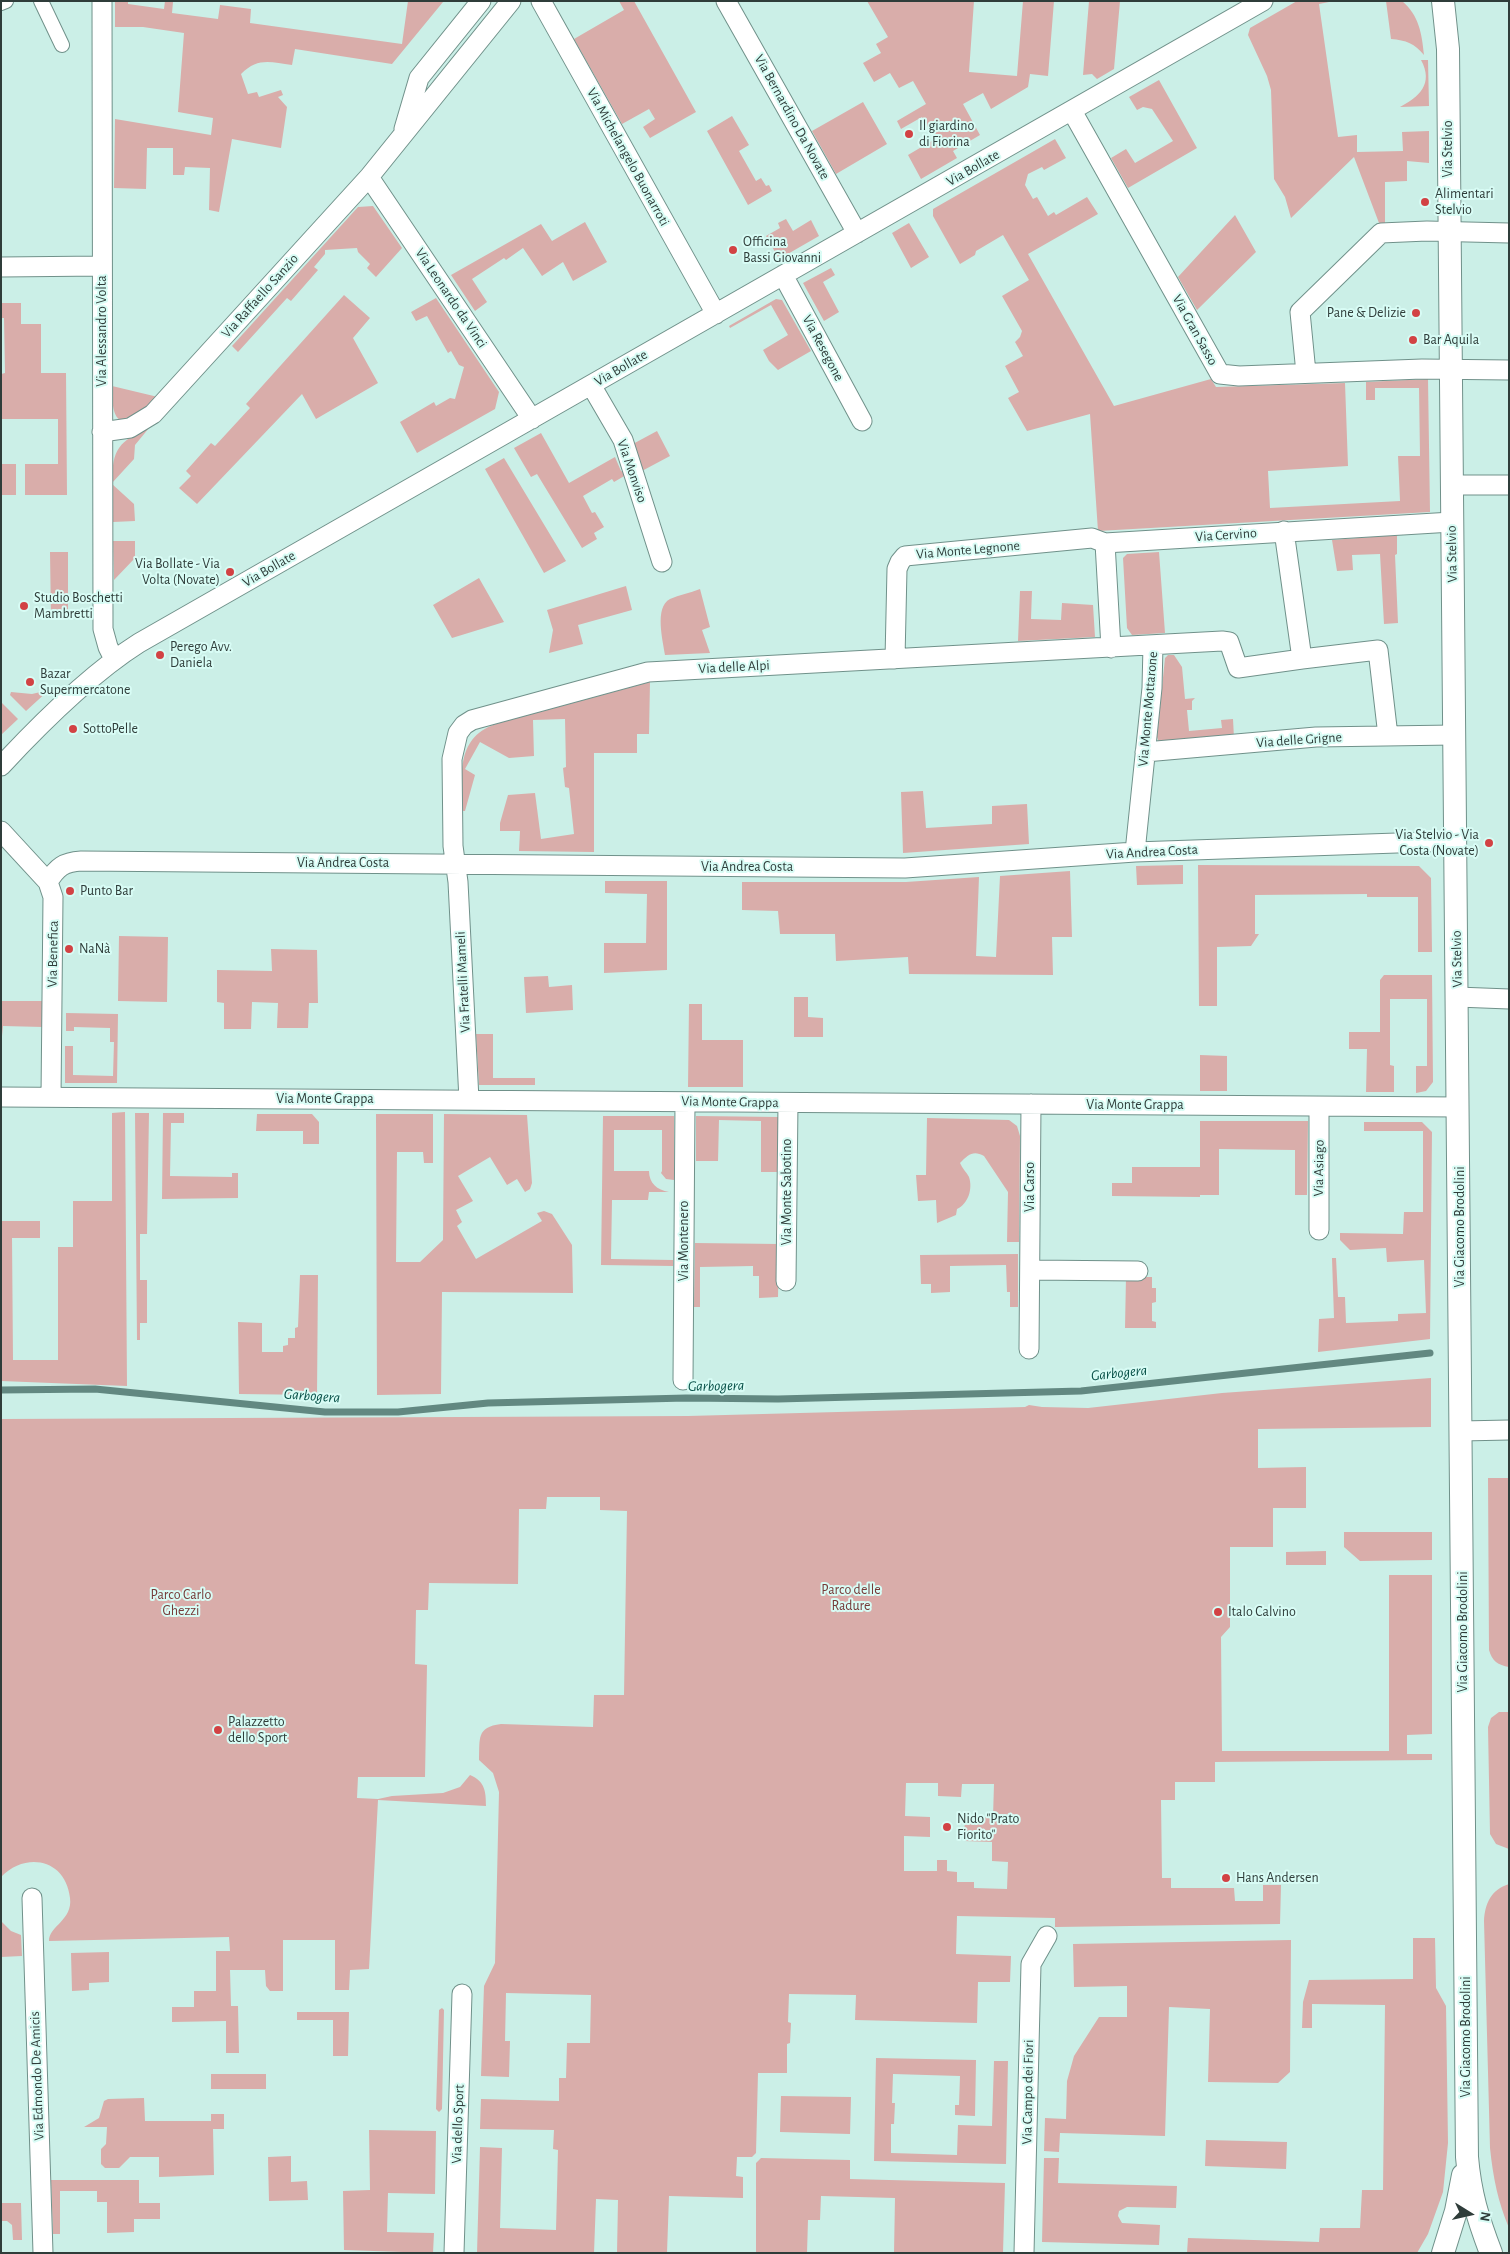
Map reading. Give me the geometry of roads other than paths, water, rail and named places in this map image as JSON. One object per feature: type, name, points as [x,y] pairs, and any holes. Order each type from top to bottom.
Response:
[{"type":"street","points":[[1,3],[6,1]]},
{"type":"street","points":[[41,1],[62,44]]},
{"type":"street","name":"Via Alessandro Volta","points":[[102,1],[103,629],[108,647],[114,659]]},
{"type":"street","name":"Via Raffaello Sanzio","points":[[402,136],[419,78],[481,1]]},
{"type":"street","name":"Via Raffaello Sanzio","points":[[490,1],[510,3]]},
{"type":"street","name":"Via Michelangelo Buonarroti","points":[[540,1],[716,314]]},
{"type":"street","name":"Via Bernardino Da Novate","points":[[726,1],[857,234]]},
{"type":"street","name":"Via Bollate","points":[[1,766],[114,659],[1264,1]]},
{"type":"street","name":"Via Stelvio","points":[[1443,1],[1448,48],[1458,1107]]},
{"type":"street","name":"Via Raffaello Sanzio","points":[[102,432],[130,428],[153,414],[369,177],[510,3]]},
{"type":"street","name":"Via Gran Sasso","points":[[1072,111],[1220,374],[1239,376],[1306,373],[1509,370]]},
{"type":"street","name":"Via Leonardo da Vinci","points":[[369,177],[532,419]]},
{"type":"street","points":[[1306,373],[1300,315],[1302,308],[1381,233],[1509,233]]},
{"type":"street","points":[[1,267],[102,266]]},
{"type":"street","name":"Via Resegone","points":[[783,275],[862,421]]},
{"type":"street","name":"Via Monviso","points":[[591,385],[623,440],[662,562]]},
{"type":"street","points":[[1451,485],[1509,485]]},
{"type":"street","name":"Via Cervino","points":[[1105,543],[1452,522]]},
{"type":"street","points":[[1284,531],[1302,658]]},
{"type":"street","name":"Via Monte Legnone","points":[[895,659],[897,570],[903,558],[909,555],[1092,538],[1105,543]]},
{"type":"street","points":[[1105,543],[1112,648]]},
{"type":"street","name":"Via Monte Mottarone","points":[[1135,852],[1152,688],[1153,645],[1228,641],[1238,668],[1302,658],[1378,650],[1388,736]]},
{"type":"street","name":"Via delle Alpi","points":[[456,864],[453,846],[452,759],[458,733],[472,720],[648,672],[1153,645]]},
{"type":"street","name":"Via delle Grigne","points":[[1145,752],[1316,737],[1454,735]]},
{"type":"street","points":[[1,831],[48,882]]},
{"type":"street","name":"Via Andrea Costa","points":[[48,882],[55,870],[62,864],[81,861],[905,868],[1135,852],[1455,841]]},
{"type":"street","name":"Via Fratelli Mameli","points":[[456,864],[469,1100]]},
{"type":"street","name":"Via Benefica","points":[[48,882],[53,897],[51,1097]]},
{"type":"street","points":[[1457,997],[1509,999]]},
{"type":"street","name":"Via Monte Grappa","points":[[1,1097],[1458,1107]]},
{"type":"street","name":"Via Montenero","points":[[683,1380],[685,1102]]},
{"type":"street","name":"Via Monte Sabotino","points":[[786,1281],[788,1103]]},
{"type":"street","name":"Via Carso","points":[[1029,1349],[1031,1104]]},
{"type":"street","name":"Via Asiago","points":[[1318,1230],[1320,1107]]},
{"type":"street","name":"Via Giacomo Brodolini","points":[[1458,1107],[1467,2157],[1470,2189],[1475,2210],[1491,2253]]},
{"type":"street","points":[[1030,1270],[1138,1271]]},
{"type":"street","points":[[1461,1431],[1509,1430]]},
{"type":"street","name":"Via Edmondo De Amicis","points":[[32,1898],[43,2253]]},
{"type":"street","name":"Via Campo dei Fiori","points":[[1024,2253],[1031,1964],[1047,1936]]},
{"type":"street","name":"Via dello Sport","points":[[454,2253],[462,1994]]},
{"type":"street","name":"Via Giacomo Brodolini","points":[[1443,2253],[1456,2210],[1467,2157]]},
{"type":"waterway","name":"Garbogera","points":[[1,1390],[95,1389],[325,1412],[398,1412],[488,1403],[686,1398],[778,1399],[1081,1391],[1430,1353]]},
{"type":"place","name":"Il giardino di Fiorina","points":[[909,134]]},
{"type":"place","name":"Alimentari Stelvio","points":[[1425,202]]},
{"type":"place","name":"Officina Bassi Giovanni","points":[[733,250]]},
{"type":"place","name":"Pane & Delizie","points":[[1416,313]]},
{"type":"place","name":"Bar Aquila","points":[[1413,340]]},
{"type":"place","name":"Via Bollate - Via Volta (Novate)","points":[[230,572]]},
{"type":"place","name":"Studio Boschetti Mambretti","points":[[24,606]]},
{"type":"place","name":"Perego Avv. Daniela","points":[[160,655]]},
{"type":"place","name":"Bazar Supermercatone","points":[[30,682]]},
{"type":"place","name":"SottoPelle","points":[[73,729]]},
{"type":"place","name":"Via Stelvio - Via Costa (Novate)","points":[[1489,843]]},
{"type":"place","name":"Punto Bar","points":[[70,891]]},
{"type":"place","name":"NaNà","points":[[69,949]]},
{"type":"place","name":"Italo Calvino","points":[[1218,1612]]},
{"type":"place","name":"Palazzetto dello Sport","points":[[218,1730]]},
{"type":"place","name":"Nido \"Prato Fiorito\"","points":[[947,1827]]},
{"type":"place","name":"Hans Andersen","points":[[1226,1878]]},
{"type":"park label","name":"Parco delle Radure","points":[[851,1598]]},
{"type":"park label","name":"Parco Carlo Ghezzi","points":[[181,1604]]}]
